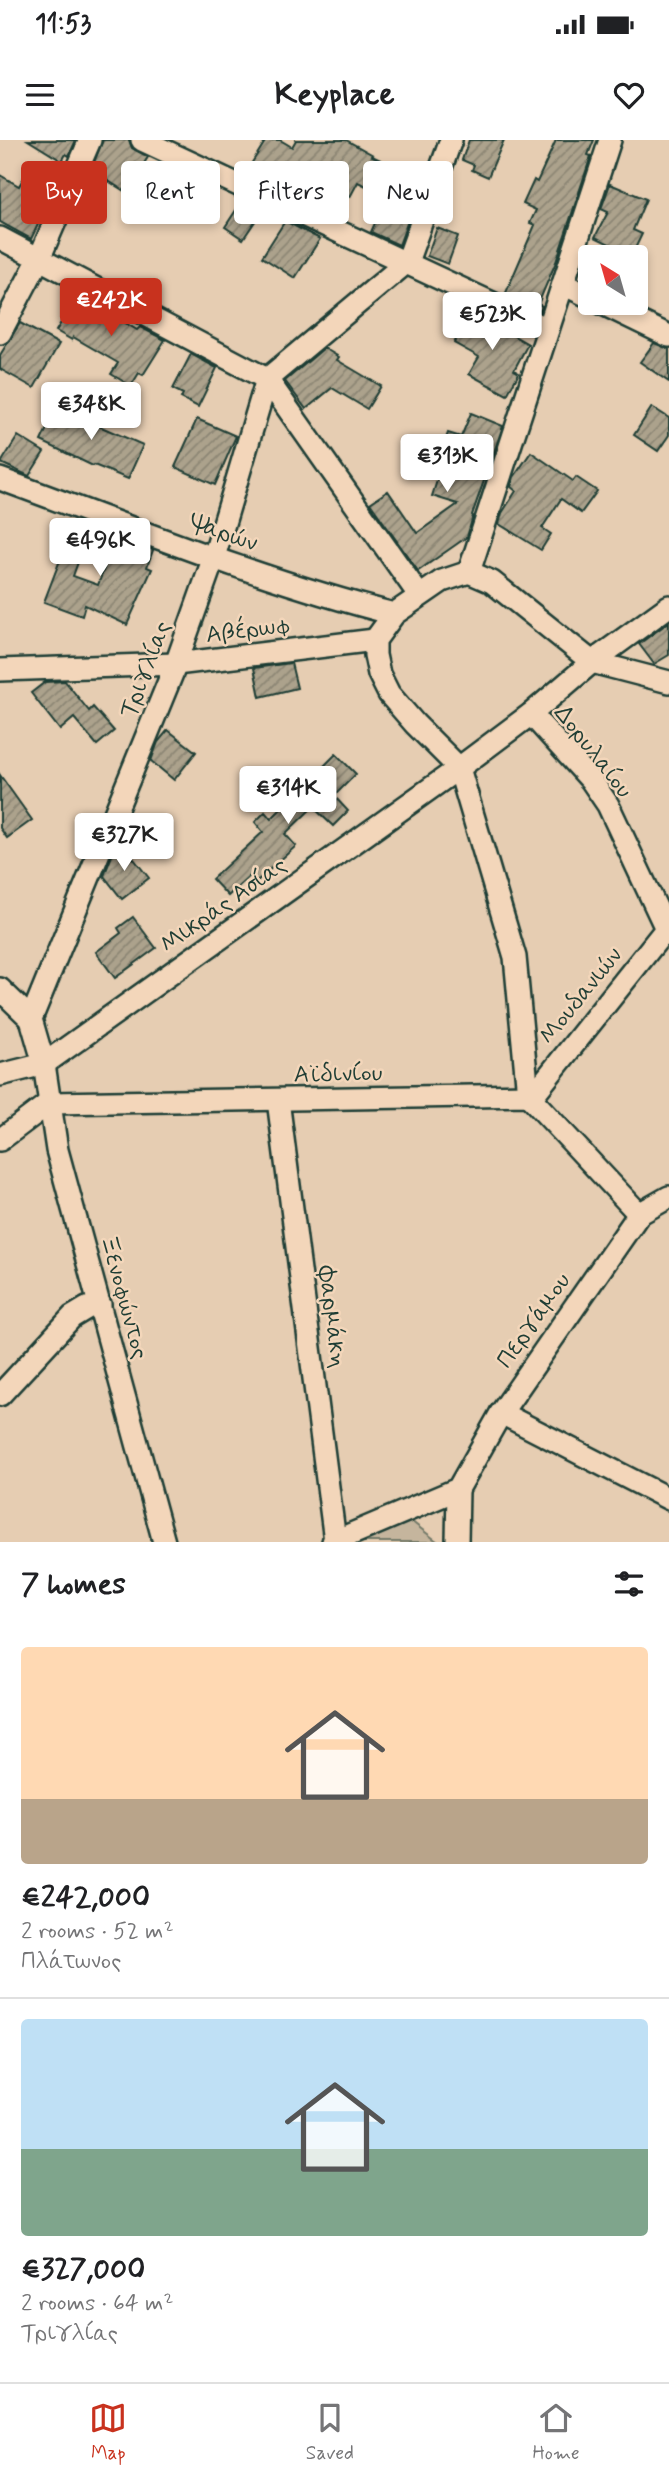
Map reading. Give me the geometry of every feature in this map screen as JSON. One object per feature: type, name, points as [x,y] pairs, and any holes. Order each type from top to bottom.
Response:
[{"type":"street","points":[[0,333],[38,259],[90,140]]},
{"type":"street","points":[[142,140],[548,329]]},
{"type":"street","points":[[267,379],[407,262],[451,140]]},
{"type":"street","points":[[468,572],[610,140]]},
{"type":"street","points":[[0,238],[267,379],[419,595]]},
{"type":"street","points":[[563,284],[578,292]]},
{"type":"street","points":[[626,315],[669,336]]},
{"type":"street","name":"Τριγλίας","points":[[31,1019],[176,664],[214,557],[267,379]]},
{"type":"street","name":"Ψαρών","points":[[0,479],[214,557],[394,614]]},
{"type":"street","points":[[639,1214],[530,1097],[515,957],[459,768],[388,694],[379,674],[375,640],[394,614],[419,595],[442,581],[468,572],[492,582],[592,662],[669,682]]},
{"type":"street","name":"Μικράς Ασίας","points":[[0,1075],[44,1064],[459,768],[531,714],[592,662],[669,606]]},
{"type":"street","name":"Αβέρωφ","points":[[0,670],[176,664],[375,640]]},
{"type":"street","name":"Δορυλαίου","points":[[531,714],[591,780],[608,804],[668,930]]},
{"type":"street","name":"Μουδανιών","points":[[530,1097],[668,930]]},
{"type":"street","points":[[0,989],[31,1019],[44,1064]]},
{"type":"street","name":"Ξενοφώντος","points":[[44,1064],[57,1150],[164,1542]]},
{"type":"street","name":"Αϊδινίου","points":[[50,1103],[530,1097]]},
{"type":"street","name":"Φαρμάκη","points":[[278,1100],[334,1542]]},
{"type":"street","points":[[0,1140],[50,1103]]},
{"type":"street","name":"Περγάμου","points":[[457,1542],[458,1489],[501,1413],[639,1214],[669,1196]]},
{"type":"street","points":[[0,1395],[72,1317],[100,1304]]},
{"type":"street","points":[[501,1413],[669,1499]]},
{"type":"street","points":[[334,1542],[458,1489]]},
{"type":"shaded area","points":[[411,1521],[438,1542],[361,1542]]},
{"type":"building","points":[[28,140],[76,140],[69,156],[66,154],[62,161]]},
{"type":"building","points":[[103,140],[129,140],[132,148],[148,157],[145,161],[121,161],[121,189],[107,180],[107,161],[95,161]]},
{"type":"building","points":[[266,140],[280,140],[292,147],[296,140],[346,140],[383,161],[363,161],[363,184],[358,182],[350,197],[349,161],[253,161]]},
{"type":"building","points":[[469,140],[504,140],[488,177],[472,170],[474,165],[462,160]]},
{"type":"building","points":[[556,140],[594,140],[556,262],[538,304],[542,306],[540,311],[505,295],[535,225],[530,223],[536,210],[523,204],[534,180],[537,182]]},
{"type":"building","points":[[0,175],[19,186],[21,182],[21,224],[38,224],[31,239],[0,222]]},
{"type":"building","points":[[610,184],[646,199],[633,230],[642,234],[637,245],[611,245],[595,237],[608,212],[601,209]]},
{"type":"building","points":[[234,213],[234,224],[253,224],[243,239],[225,227]]},
{"type":"building","points":[[283,224],[291,224],[320,239],[295,278],[262,257]]},
{"type":"building","points":[[375,224],[407,224],[399,245],[371,232]]},
{"type":"building","points":[[437,228],[458,236],[448,264],[427,256]]},
{"type":"building","points":[[78,294],[137,330],[140,327],[165,340],[143,375],[139,373],[131,386],[111,374],[118,363],[73,337],[72,340],[56,331]]},
{"type":"building","points":[[472,312],[528,344],[514,370],[519,373],[507,395],[469,374],[479,357],[454,343]]},
{"type":"building","points":[[20,323],[59,344],[34,388],[0,369],[0,355]]},
{"type":"building","points":[[654,343],[669,349],[669,382],[640,362]]},
{"type":"building","points":[[324,348],[339,357],[337,360],[381,386],[367,409],[332,388],[306,409],[285,381]]},
{"type":"building","points":[[191,354],[217,368],[198,407],[181,398],[183,394],[173,389]]},
{"type":"building","points":[[59,403],[87,417],[85,420],[143,445],[128,479],[41,441]]},
{"type":"building","points":[[652,407],[669,418],[669,435],[658,451],[634,435]]},
{"type":"building","points":[[471,413],[503,426],[467,537],[418,571],[370,503],[388,491],[417,533],[458,504],[432,496],[442,465],[437,463],[448,433],[461,437]]},
{"type":"building","points":[[197,419],[236,436],[215,485],[175,467]]},
{"type":"building","points":[[18,436],[44,452],[29,476],[1,463]]},
{"type":"building","points":[[531,452],[573,481],[576,477],[597,491],[581,513],[561,499],[542,528],[551,534],[541,550],[499,524],[502,513],[516,491],[511,487],[514,477]]},
{"type":"building","points":[[64,526],[88,535],[73,576],[98,585],[116,536],[153,550],[147,567],[152,569],[127,625],[85,605],[82,616],[44,602],[60,560],[53,557]]},
{"type":"building","points":[[669,622],[669,655],[654,664],[639,644]]},
{"type":"building","points":[[291,663],[297,688],[260,697],[254,668]]},
{"type":"building","points":[[65,681],[89,711],[93,707],[114,731],[97,745],[74,718],[60,730],[31,693],[45,682]]},
{"type":"building","points":[[168,730],[196,752],[174,780],[151,761],[158,742]]},
{"type":"building","points":[[336,754],[356,774],[334,796],[348,811],[333,826],[313,807],[285,834],[296,846],[257,881],[251,875],[228,896],[212,879],[263,832],[255,822],[265,812],[271,819]]},
{"type":"building","points":[[0,775],[32,820],[7,838],[0,828]]},
{"type":"building","points":[[123,845],[149,878],[122,899],[104,876],[113,853]]},
{"type":"building","points":[[133,917],[156,948],[115,978],[96,952],[121,933],[118,928]]}]
